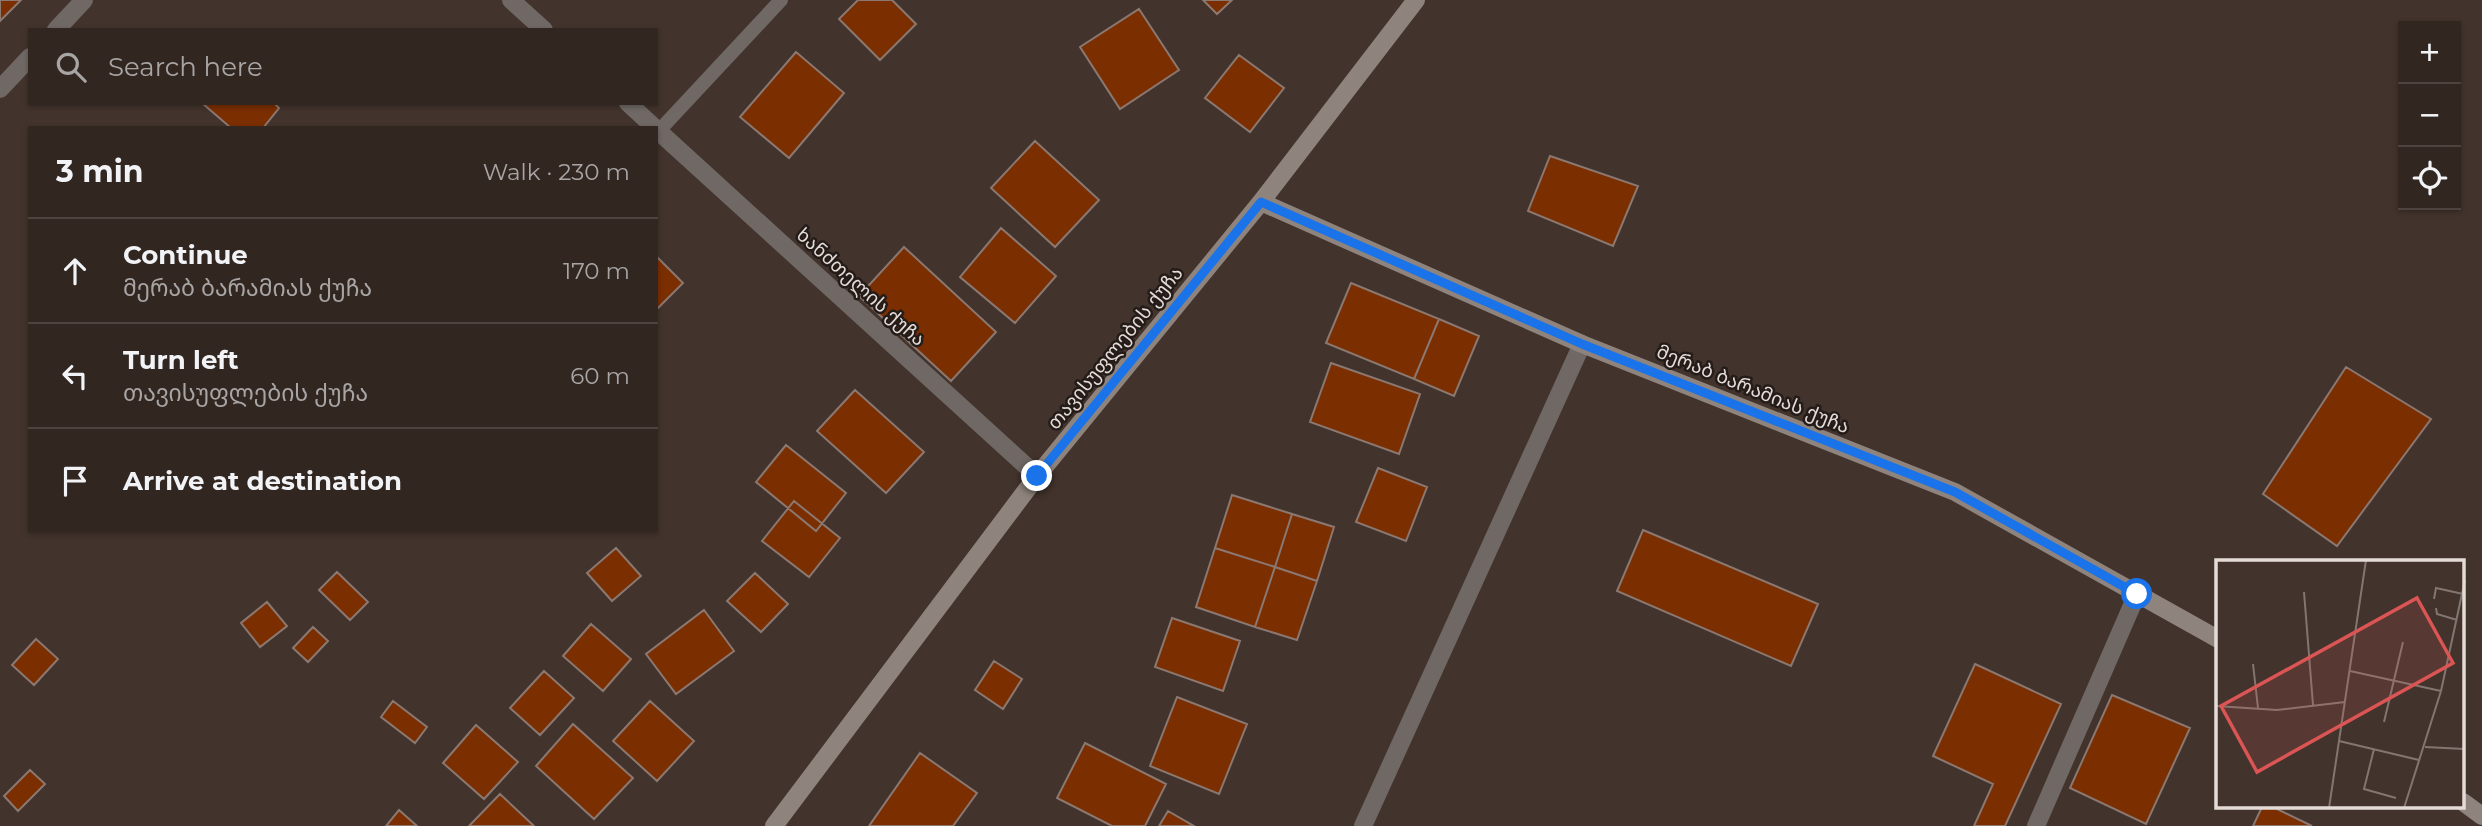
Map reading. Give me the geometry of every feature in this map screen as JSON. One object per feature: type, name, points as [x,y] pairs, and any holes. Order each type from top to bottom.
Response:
[{"type":"main road","name":"თავისუფლების ქუჩა","points":[[774,826],[1037,476],[1261,202],[1416,0]]},
{"type":"main road","name":"მერაბ ბარამიას ქუჩა","points":[[1261,202],[1582,344],[1955,492],[2216,638]]},
{"type":"main road","points":[[2464,803],[2482,816]]},
{"type":"street","points":[[58,28],[84,0]]},
{"type":"street","points":[[511,0],[542,28]]},
{"type":"street","points":[[0,89],[28,59]]},
{"type":"street","name":"ხანძთელის ქუჩა","points":[[630,105],[653,126]]},
{"type":"street","name":"ხანძთელის ქუჩა","points":[[658,131],[1037,476]]},
{"type":"street","points":[[1363,826],[1582,344]]},
{"type":"street","points":[[2036,826],[2137,594]]},
{"type":"lane","points":[[658,129],[781,0]]},
{"type":"building","points":[[0,0],[21,0],[0,21]]},
{"type":"building","points":[[858,0],[892,0],[916,24],[880,60],[839,19]]},
{"type":"building","points":[[1203,0],[1232,0],[1217,14]]},
{"type":"building","points":[[1139,9],[1179,70],[1120,109],[1080,47]]},
{"type":"building","points":[[796,52],[844,93],[789,158],[740,117]]},
{"type":"building","points":[[1239,55],[1284,88],[1250,132],[1205,98]]},
{"type":"building","points":[[204,105],[276,105],[279,108],[265,126],[229,126]]},
{"type":"building","points":[[1035,141],[1099,200],[1055,247],[991,188]]},
{"type":"building","points":[[1550,156],[1638,186],[1613,246],[1528,211]]},
{"type":"building","points":[[1001,228],[1056,276],[1015,323],[960,277]]},
{"type":"building","points":[[904,247],[996,332],[951,381],[859,296]]},
{"type":"building","points":[[658,258],[683,283],[658,308]]},
{"type":"building","points":[[1351,283],[1439,319],[1414,379],[1326,343]]},
{"type":"building","points":[[1439,319],[1479,336],[1454,396],[1414,379]]},
{"type":"building","points":[[1331,363],[1420,394],[1399,454],[1310,422]]},
{"type":"building","points":[[2346,367],[2431,419],[2337,546],[2263,494]]},
{"type":"building","points":[[855,390],[924,452],[886,493],[817,431]]},
{"type":"building","points":[[786,445],[846,493],[816,531],[756,482]]},
{"type":"building","points":[[1378,468],[1427,487],[1406,541],[1356,522]]},
{"type":"building","points":[[1232,495],[1292,514],[1275,567],[1215,548]]},
{"type":"building","points":[[794,501],[840,538],[809,577],[762,541]]},
{"type":"building","points":[[1292,514],[1334,527],[1317,581],[1275,567]]},
{"type":"building","points":[[1643,530],[1818,604],[1791,666],[1617,591]]},
{"type":"building","points":[[616,548],[641,576],[612,601],[587,573]]},
{"type":"building","points":[[1215,548],[1275,567],[1255,627],[1196,607]]},
{"type":"building","points":[[1275,567],[1317,581],[1297,640],[1255,627]]},
{"type":"building","points":[[337,572],[368,602],[350,620],[319,590]]},
{"type":"building","points":[[755,573],[788,604],[761,632],[727,601]]},
{"type":"building","points":[[267,602],[287,626],[260,647],[241,623]]},
{"type":"building","points":[[704,610],[734,651],[676,694],[646,654]]},
{"type":"building","points":[[1172,618],[1240,641],[1223,691],[1155,667]]},
{"type":"building","points":[[591,624],[631,659],[603,691],[563,656]]},
{"type":"building","points":[[313,627],[328,641],[308,662],[293,648]]},
{"type":"building","points":[[36,639],[58,659],[34,685],[12,665]]},
{"type":"building","points":[[994,661],[1022,679],[1003,709],[975,690]]},
{"type":"building","points":[[1975,664],[2061,704],[2005,826],[1974,826],[1993,784],[1933,756]]},
{"type":"building","points":[[544,671],[574,698],[540,735],[510,708]]},
{"type":"building","points":[[2112,695],[2190,728],[2146,824],[2070,788]]},
{"type":"building","points":[[1177,697],[1247,724],[1219,794],[1150,766]]},
{"type":"building","points":[[393,701],[427,727],[415,743],[381,717]]},
{"type":"building","points":[[650,701],[694,741],[657,781],[613,741]]},
{"type":"building","points":[[573,724],[633,778],[594,819],[536,766]]},
{"type":"building","points":[[476,725],[518,762],[484,799],[443,763]]},
{"type":"building","points":[[1085,743],[1166,784],[1145,826],[1112,826],[1057,798]]},
{"type":"building","points":[[920,753],[977,793],[953,826],[869,826]]},
{"type":"building","points":[[30,770],[45,784],[18,811],[4,796]]},
{"type":"building","points":[[500,794],[534,826],[469,826]]},
{"type":"building","points":[[2262,808],[2275,808],[2312,826],[2253,826]]},
{"type":"building","points":[[399,810],[417,826],[386,826]]},
{"type":"building","points":[[1168,811],[1194,826],[1159,826]]},
{"type":"route","points":[[1037,476],[1261,202],[1582,344],[1955,492],[2137,594]]}]
